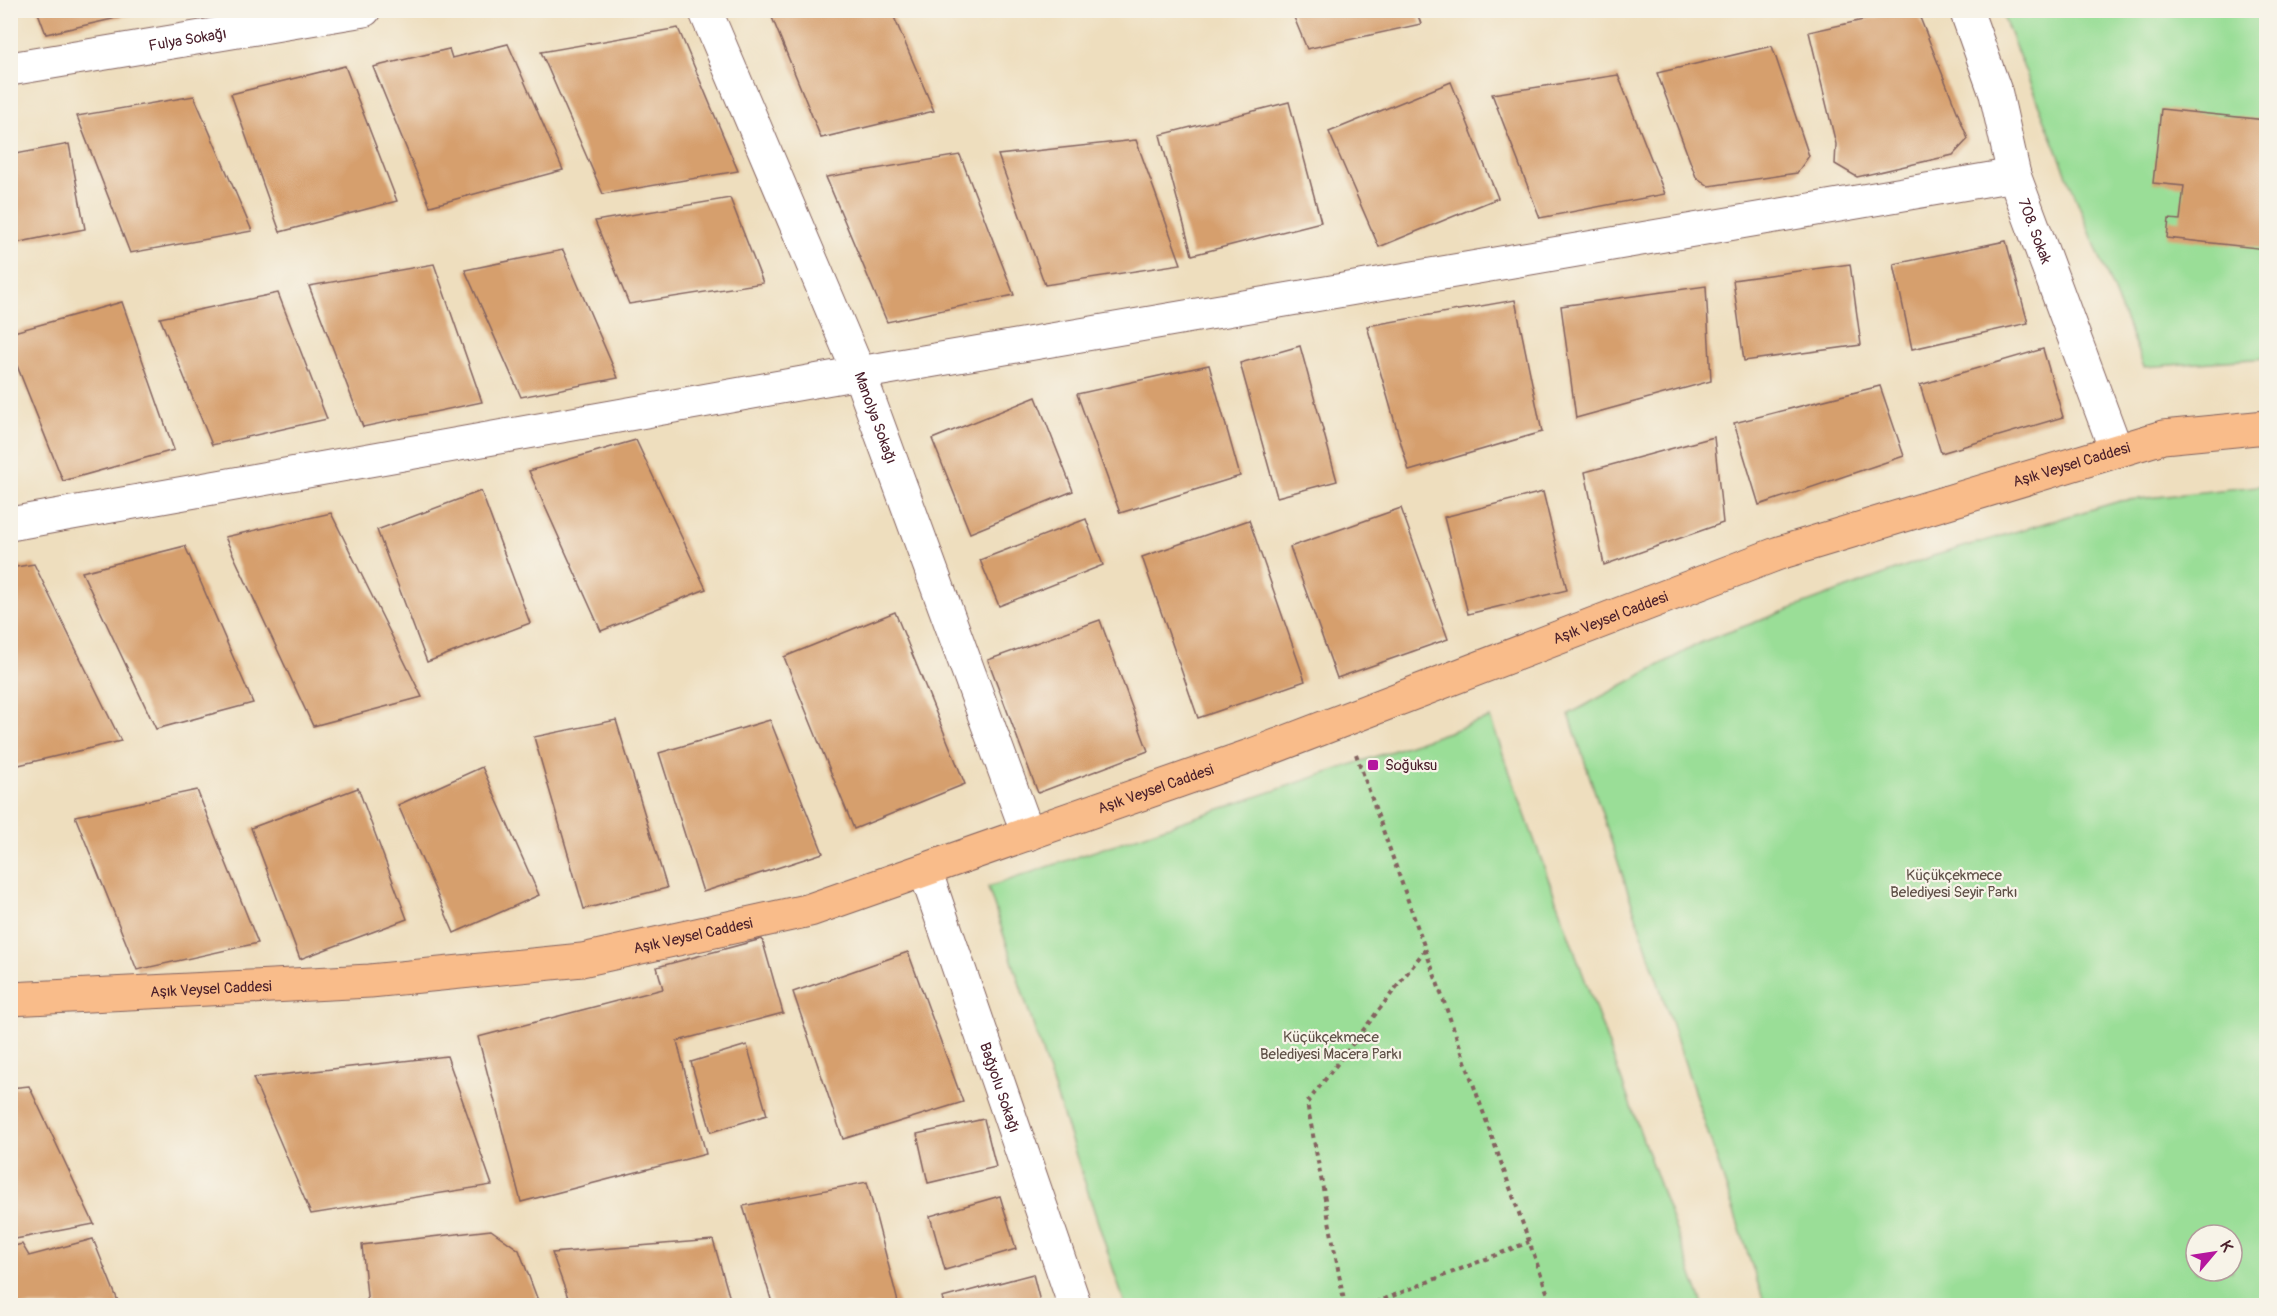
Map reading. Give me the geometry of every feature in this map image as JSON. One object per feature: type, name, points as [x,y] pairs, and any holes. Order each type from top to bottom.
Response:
[{"type":"main road","name":"Aşık Veysel Caddesi","points":[[10,999],[370,981],[582,960],[810,910],[1255,754],[1779,553],[2163,437],[2266,427]]},
{"type":"street","name":"Fulya Sokağı","points":[[10,69],[364,10]]},
{"type":"street","name":"Manolya Sokağı","points":[[705,10],[859,373],[1028,834]]},
{"type":"street","name":"708. Sokak","points":[[1966,10],[1996,94],[2014,175],[2116,450]]},
{"type":"street","points":[[10,524],[859,373],[2014,175]]},
{"type":"street","name":"Bağyolu Sokağı","points":[[925,870],[1075,1305]]},
{"type":"path","points":[[1347,718],[1358,762],[1552,1305]]},
{"type":"path","points":[[1345,1305],[1306,1103],[1425,950]]},
{"type":"path","points":[[1367,1305],[1529,1242]]},
{"type":"green space","points":[[2179,10],[2266,11],[2266,358],[2144,367],[2001,11],[2178,14]]},
{"type":"green space","name":"Küçükçekmece Belediyesi Seyir Parkı","points":[[2266,485],[2266,1305],[1765,1305],[1569,714],[1702,642],[1933,556],[2120,501]]},
{"type":"green space","name":"Küçükçekmece Belediyesi Macera Parkı","points":[[1490,718],[1703,1305],[1125,1305],[988,887]]},
{"type":"building","points":[[37,10],[148,10],[148,11],[46,34]]},
{"type":"building","points":[[769,10],[891,10],[934,111],[821,138]]},
{"type":"building","points":[[1291,10],[1416,10],[1421,24],[1307,49]]},
{"type":"building","points":[[1917,10],[1968,139],[1953,155],[1857,177],[1835,164],[1836,144],[1809,32]]},
{"type":"building","points":[[678,28],[738,171],[603,194],[541,52]]},
{"type":"building","points":[[508,44],[563,170],[430,206],[373,67],[449,49],[452,58]]},
{"type":"building","points":[[1772,46],[1809,156],[1797,173],[1709,186],[1696,177],[1657,73]]},
{"type":"building","points":[[345,66],[397,201],[280,232],[231,94]]},
{"type":"building","points":[[1618,75],[1665,194],[1540,218],[1492,94]]},
{"type":"building","points":[[1451,82],[1498,198],[1379,247],[1329,132]]},
{"type":"building","points":[[194,96],[252,231],[130,253],[77,116]]},
{"type":"building","points":[[1289,102],[1321,222],[1192,255],[1160,135]]},
{"type":"building","points":[[2161,109],[2266,120],[2266,249],[2167,238],[2169,219],[2180,220],[2184,186],[2153,183]]},
{"type":"building","points":[[1136,140],[1181,264],[1045,285],[998,155]]},
{"type":"building","points":[[69,144],[85,229],[10,244],[10,155]]},
{"type":"building","points":[[960,155],[1014,295],[887,322],[826,177]]},
{"type":"building","points":[[730,198],[763,283],[629,304],[595,221]]},
{"type":"building","points":[[2006,241],[2028,323],[1912,349],[1894,264]]},
{"type":"building","points":[[563,250],[618,378],[521,397],[465,270]]},
{"type":"building","points":[[434,264],[482,402],[363,427],[309,286]]},
{"type":"building","points":[[1850,264],[1861,345],[1744,361],[1733,280]]},
{"type":"building","points":[[1706,286],[1711,381],[1576,418],[1561,306]]},
{"type":"building","points":[[278,293],[327,419],[212,445],[160,318]]},
{"type":"building","points":[[1515,300],[1542,432],[1409,471],[1367,326]]},
{"type":"building","points":[[122,302],[174,450],[63,481],[10,348],[10,333]]},
{"type":"building","points":[[1300,346],[1337,481],[1277,497],[1240,363]]},
{"type":"building","points":[[2043,349],[2063,417],[1941,453],[1920,385]]},
{"type":"building","points":[[1209,365],[1240,476],[1120,513],[1077,394]]},
{"type":"building","points":[[1880,386],[1904,456],[1759,505],[1734,423]]},
{"type":"building","points":[[1036,397],[1073,491],[970,533],[932,439]]},
{"type":"building","points":[[1714,437],[1723,523],[1604,565],[1585,472]]},
{"type":"building","points":[[636,440],[706,589],[601,631],[529,471]]},
{"type":"building","points":[[481,491],[530,623],[427,662],[377,530]]},
{"type":"building","points":[[1543,492],[1567,590],[1468,614],[1444,517]]},
{"type":"building","points":[[1401,508],[1448,639],[1337,678],[1290,547]]},
{"type":"building","points":[[331,513],[422,697],[313,726],[225,537]]},
{"type":"building","points":[[1086,519],[1103,565],[999,606],[980,560]]},
{"type":"building","points":[[1249,520],[1305,681],[1198,718],[1142,557]]},
{"type":"building","points":[[185,546],[253,703],[156,729],[82,572]]},
{"type":"building","points":[[34,564],[121,741],[10,767],[10,568]]},
{"type":"building","points":[[895,612],[965,784],[854,829],[784,657]]},
{"type":"building","points":[[1100,620],[1148,751],[1038,793],[988,660]]},
{"type":"building","points":[[616,720],[667,888],[584,909],[534,737]]},
{"type":"building","points":[[770,720],[823,853],[703,892],[659,753]]},
{"type":"building","points":[[482,767],[539,895],[454,933],[398,805]]},
{"type":"building","points":[[358,788],[407,919],[300,959],[251,828]]},
{"type":"building","points":[[197,790],[258,943],[137,970],[75,816]]},
{"type":"building","points":[[762,939],[783,1013],[677,1041],[706,1154],[521,1202],[478,1037],[663,989],[657,967]]},
{"type":"building","points":[[908,952],[963,1102],[843,1139],[793,992]]},
{"type":"building","points":[[747,1045],[767,1115],[711,1132],[691,1062]]},
{"type":"building","points":[[447,1056],[492,1185],[311,1214],[253,1078]]},
{"type":"building","points":[[29,1086],[94,1224],[10,1240],[10,1088]]},
{"type":"building","points":[[984,1119],[996,1167],[928,1183],[917,1134]]},
{"type":"building","points":[[867,1182],[899,1306],[773,1306],[743,1206]]},
{"type":"building","points":[[1000,1196],[1016,1249],[945,1270],[930,1216]]},
{"type":"building","points":[[491,1230],[519,1250],[540,1306],[368,1306],[362,1245]]},
{"type":"building","points":[[93,1239],[120,1306],[10,1306],[10,1247],[22,1244],[29,1256]]},
{"type":"building","points":[[713,1240],[732,1306],[571,1306],[552,1253]]},
{"type":"building","points":[[1033,1274],[1041,1306],[945,1306],[942,1298]]},
{"type":"place","name":"Soğuksu","points":[[1373,765]]}]
